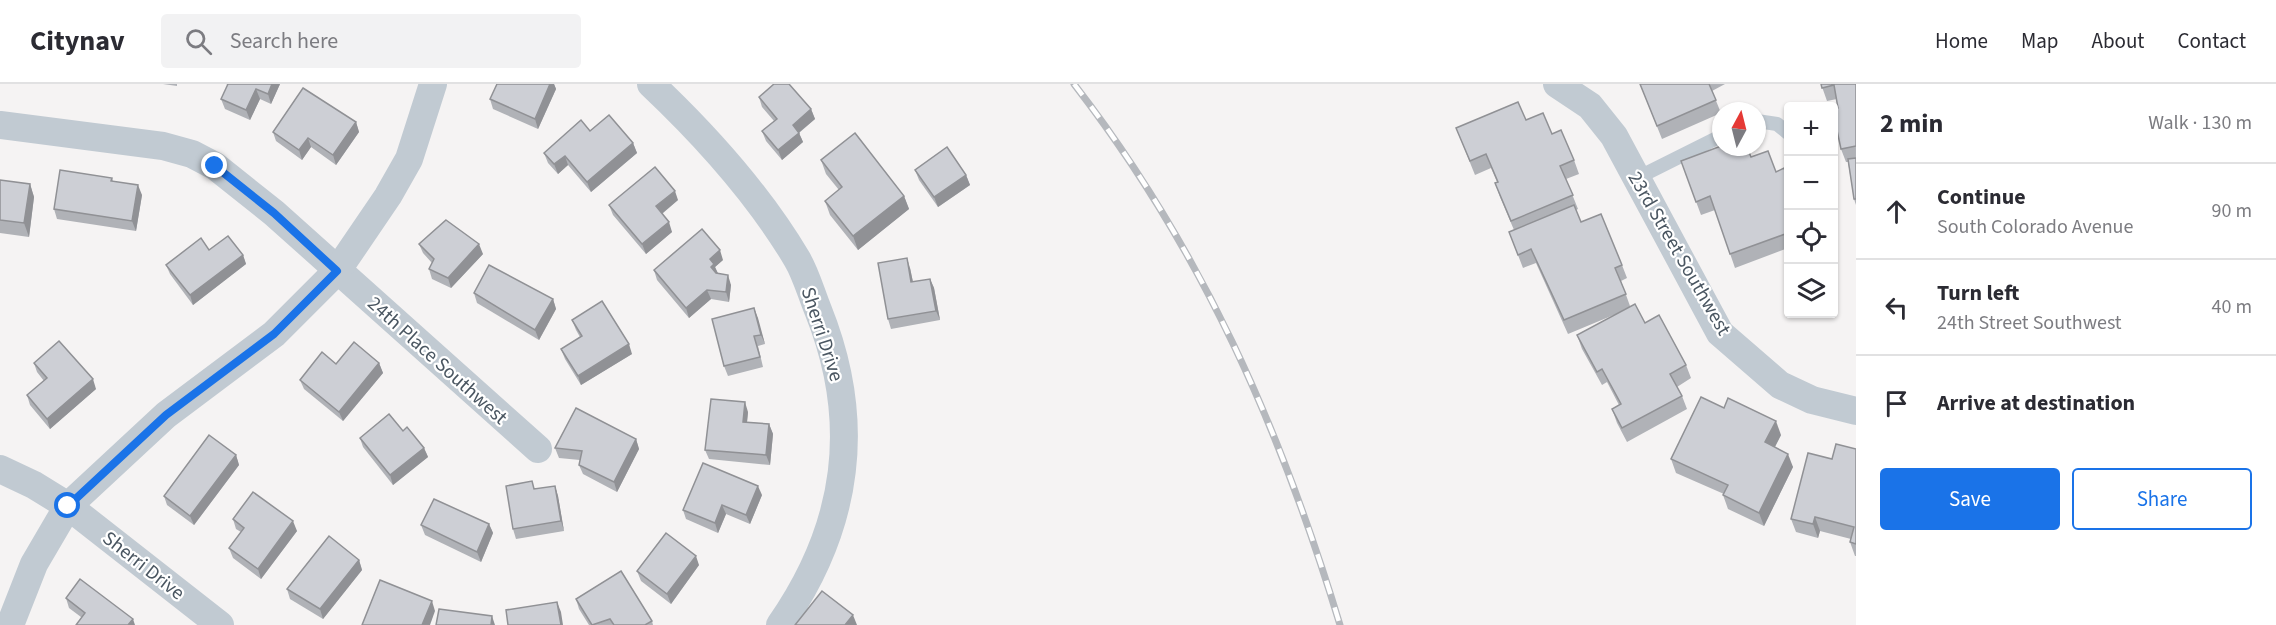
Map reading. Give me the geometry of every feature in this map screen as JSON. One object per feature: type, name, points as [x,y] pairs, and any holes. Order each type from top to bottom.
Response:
[{"type":"street","points":[[10,625],[34,564],[68,506],[166,415],[274,334],[337,271],[388,196],[408,159],[433,84]]},
{"type":"street","name":"Sherri Drive","points":[[651,84],[734,173],[777,228],[798,261],[824,325],[837,368],[844,404],[846,436],[837,507],[813,569],[780,625]]},
{"type":"street","name":"23rd Street Southwest","points":[[1557,84],[1590,106],[1614,136],[1720,333],[1780,385],[1812,400],[1856,411]]},
{"type":"street","name":"24th Place Southwest","points":[[0,124],[133,141],[192,154],[215,166],[274,213],[538,449]]},
{"type":"street","name":"Sherri Drive","points":[[0,469],[34,485],[68,506],[220,625]]},
{"type":"lane","points":[[1766,122],[1777,124],[1784,129]]},
{"type":"lane","points":[[1636,178],[1712,140]]},
{"type":"building","points":[[228,84],[272,84],[268,94],[256,89],[246,110],[221,99]]},
{"type":"building","points":[[497,84],[550,84],[535,119],[490,99]]},
{"type":"building","points":[[774,84],[789,84],[811,109],[793,125],[799,133],[778,150],[762,131],[777,119],[759,97]]},
{"type":"building","points":[[1640,84],[1709,84],[1716,100],[1657,126]]},
{"type":"building","points":[[1821,84],[1856,84],[1856,146],[1841,149],[1838,135],[1838,102],[1834,85],[1822,88]]},
{"type":"building","points":[[303,88],[356,122],[333,155],[308,138],[299,150],[273,132]]},
{"type":"building","points":[[1518,102],[1526,120],[1543,113],[1552,134],[1561,130],[1574,160],[1560,166],[1573,195],[1511,221],[1486,154],[1470,161],[1456,128]]},
{"type":"building","points":[[609,115],[633,143],[587,182],[565,156],[554,164],[544,153],[581,120],[590,131]]},
{"type":"building","points":[[855,133],[904,196],[853,236],[825,201],[842,187],[821,160]]},
{"type":"building","points":[[947,147],[966,175],[934,197],[915,170]]},
{"type":"building","points":[[1712,149],[1712,156],[1766,156],[1768,151],[1776,172],[1784,168],[1784,234],[1730,254],[1710,196],[1696,202],[1681,161]]},
{"type":"building","points":[[1856,158],[1856,199],[1854,199],[1848,159]]},
{"type":"building","points":[[655,167],[675,191],[656,206],[669,222],[642,244],[609,205]]},
{"type":"building","points":[[60,170],[112,178],[111,181],[138,185],[132,221],[54,209]]},
{"type":"building","points":[[0,180],[30,184],[24,223],[0,220]]},
{"type":"building","points":[[1574,205],[1581,222],[1601,214],[1622,265],[1615,268],[1626,294],[1564,320],[1531,249],[1518,255],[1509,232]]},
{"type":"building","points":[[446,220],[479,244],[448,278],[429,269],[434,259],[419,244]]},
{"type":"building","points":[[702,229],[720,250],[710,259],[714,264],[711,267],[716,273],[728,275],[726,292],[707,290],[686,308],[654,270]]},
{"type":"building","points":[[228,236],[243,255],[190,295],[166,265],[201,238],[209,250]]},
{"type":"building","points":[[907,258],[911,282],[930,279],[936,311],[888,319],[878,263]]},
{"type":"building","points":[[489,265],[553,299],[535,330],[474,293]]},
{"type":"building","points":[[602,301],[629,344],[578,376],[561,349],[582,336],[572,320]]},
{"type":"building","points":[[1635,304],[1645,323],[1659,315],[1686,365],[1670,374],[1682,396],[1622,428],[1612,409],[1621,404],[1602,369],[1597,372],[1577,335]]},
{"type":"building","points":[[754,308],[761,335],[754,336],[760,357],[724,366],[712,319]]},
{"type":"building","points":[[59,341],[93,379],[47,419],[27,395],[47,378],[34,363]]},
{"type":"building","points":[[354,342],[379,363],[339,412],[300,380],[322,352],[336,364]]},
{"type":"building","points":[[1701,397],[1724,408],[1728,398],[1776,421],[1765,442],[1788,454],[1759,513],[1723,495],[1728,485],[1671,459]]},
{"type":"building","points":[[711,399],[745,402],[743,422],[769,424],[766,455],[705,450]]},
{"type":"building","points":[[576,408],[636,439],[614,482],[579,465],[582,451],[555,448]]},
{"type":"building","points":[[389,414],[403,431],[407,427],[424,448],[390,475],[360,438]]},
{"type":"building","points":[[209,435],[236,455],[190,516],[164,496]]},
{"type":"building","points":[[1836,444],[1856,449],[1856,544],[1850,542],[1854,527],[1815,517],[1813,524],[1791,519],[1808,453],[1832,459]]},
{"type":"building","points":[[703,463],[758,486],[746,515],[722,505],[715,523],[683,510]]},
{"type":"building","points":[[532,481],[534,489],[555,486],[561,521],[513,529],[506,486]]},
{"type":"building","points":[[253,492],[293,521],[258,569],[229,548],[244,528],[233,519]]},
{"type":"building","points":[[434,499],[489,524],[477,552],[421,525]]},
{"type":"building","points":[[666,533],[696,556],[667,594],[637,571]]},
{"type":"building","points":[[329,536],[359,560],[320,609],[287,589]]},
{"type":"building","points":[[621,571],[652,621],[645,625],[614,625],[610,619],[592,625],[576,599]]},
{"type":"building","points":[[80,579],[133,619],[128,625],[76,625],[85,613],[66,598]]},
{"type":"building","points":[[380,580],[432,601],[422,625],[362,625]]},
{"type":"building","points":[[822,591],[853,615],[845,625],[795,625]]},
{"type":"building","points":[[557,602],[561,625],[508,625],[506,610]]},
{"type":"building","points":[[439,609],[492,616],[491,625],[436,625]]},
{"type":"railway","points":[[1074,84],[1119,146],[1161,210],[1232,342],[1291,480],[1340,625]]},
{"type":"route","points":[[68,506],[166,415],[274,334],[337,271],[274,213],[215,166]]}]
